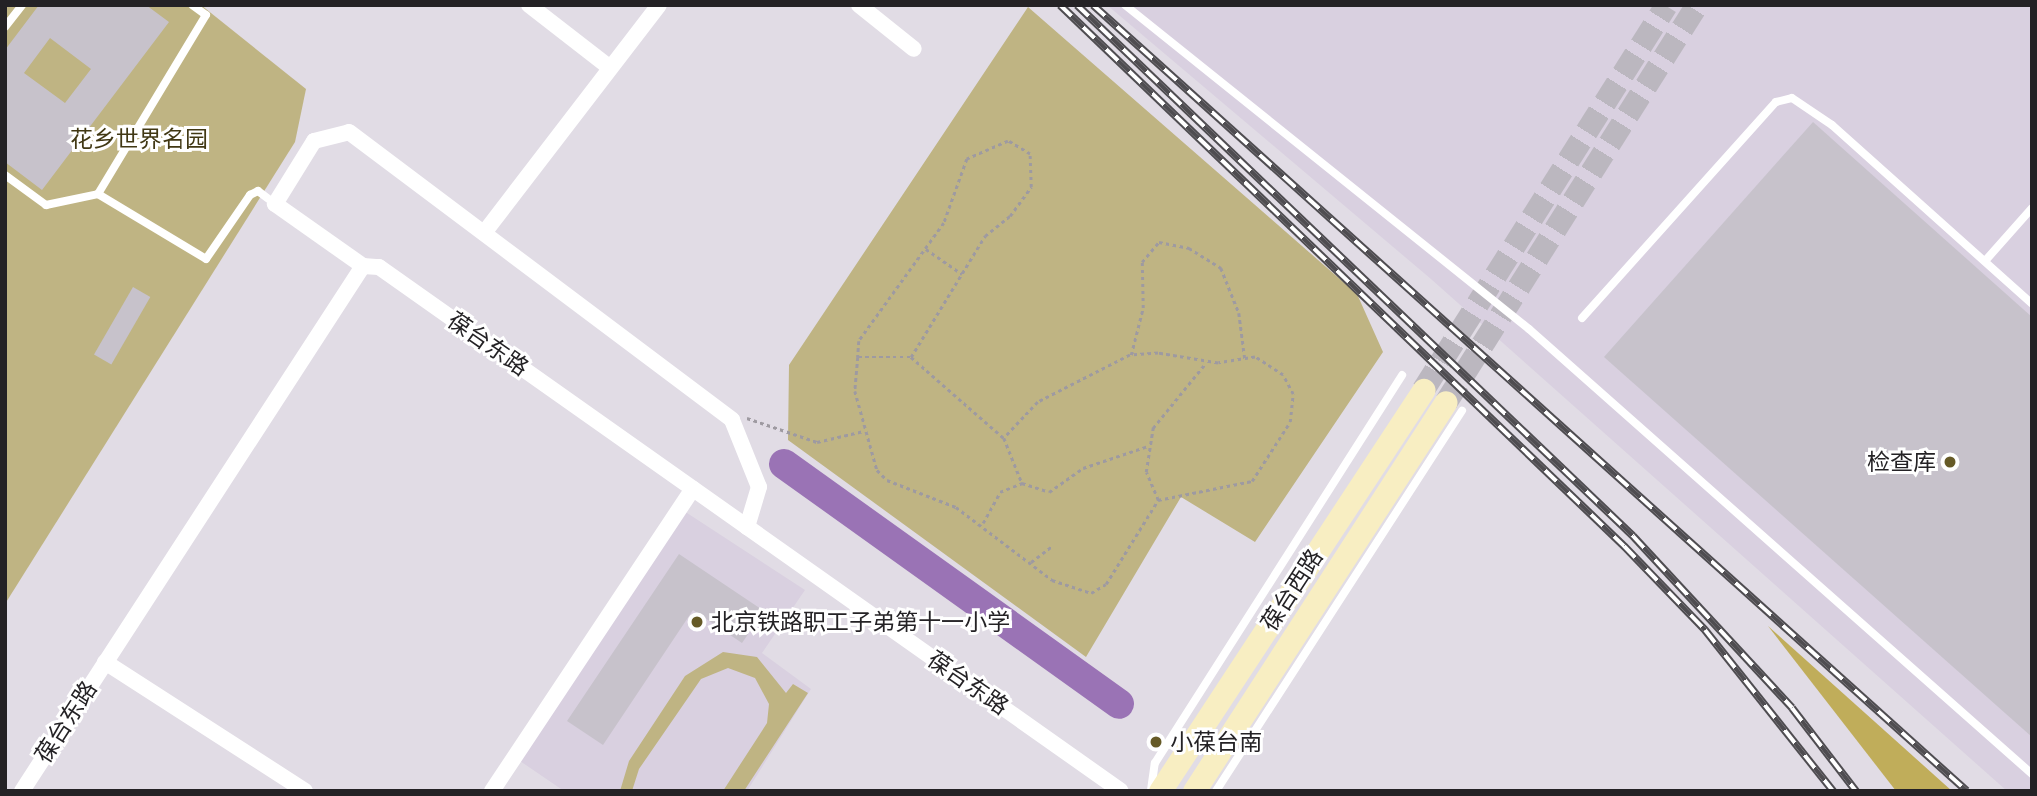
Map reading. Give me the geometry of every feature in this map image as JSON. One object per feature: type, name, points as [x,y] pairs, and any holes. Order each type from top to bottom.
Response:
[{"type":"street","points":[[529,5],[608,67]]},
{"type":"street","points":[[484,233],[608,67],[659,5]]},
{"type":"street","points":[[859,5],[914,49]]},
{"type":"street","points":[[363,266],[275,204],[314,141],[349,132],[732,420],[759,487],[747,527]]},
{"type":"street","name":"葆台东路","points":[[22,791],[363,266],[379,267],[1121,791]]},
{"type":"street","name":"葆台西路","points":[[1160,791],[1423,390]]},
{"type":"street","name":"葆台西路","points":[[1194,791],[1454,407]]},
{"type":"street","points":[[492,791],[693,489]]},
{"type":"street","points":[[105,662],[305,791]]},
{"type":"lane","points":[[5,27],[22,5]]},
{"type":"lane","points":[[97,194],[206,15],[192,5]]},
{"type":"lane","points":[[1125,5],[1529,329],[2032,774]]},
{"type":"lane","points":[[1582,318],[1776,102],[1792,98],[2032,304]]},
{"type":"lane","points":[[5,175],[46,205],[97,194],[206,259],[250,195],[258,191],[275,204]]},
{"type":"lane","points":[[1985,261],[2032,208]]},
{"type":"lane","points":[[1151,791],[1155,764],[1402,375]]},
{"type":"lane","points":[[1216,791],[1454,407]]},
{"type":"path","points":[[911,357],[985,236],[1031,187],[1030,153],[1008,141],[967,159],[944,223],[859,341],[855,391],[877,470],[887,480],[983,523],[1052,580],[1091,593],[1106,584],[1158,500],[1252,481],[1290,422],[1293,394],[1283,375],[1255,357],[1206,363],[1158,353],[1130,355],[1038,402],[1004,438]]},
{"type":"path","points":[[1130,355],[1143,308],[1142,262],[1159,242],[1189,248],[1222,268],[1239,313],[1245,359]]},
{"type":"path","points":[[926,249],[962,274]]},
{"type":"path","points":[[858,357],[911,357],[1004,438],[1022,483]]},
{"type":"path","points":[[1158,500],[1146,472],[1148,446],[1153,428],[1206,363]]},
{"type":"path","points":[[742,415],[798,439],[817,442],[866,430]]},
{"type":"path","points":[[983,523],[1000,492],[1022,483],[1049,492],[1083,468],[1148,446]]},
{"type":"path","points":[[1031,562],[1051,547]]},
{"type":"shaded area","points":[[1107,5],[2032,5],[2032,791],[2007,791],[1431,279]]},
{"type":"shaded area","name":"北京铁路职工子弟第十一小学","points":[[684,511],[805,590],[762,653],[811,689],[747,791],[564,791],[520,761]]},
{"type":"shaded area","points":[[1768,626],[1952,791],[1896,791]]},
{"type":"green space","name":"花乡世界名园","points":[[5,5],[201,5],[306,89],[295,142],[5,604]]},
{"type":"green space","points":[[1028,7],[1357,294],[1383,352],[1255,542],[1181,497],[1086,657],[788,440],[789,365]]},
{"type":"green space","points":[[723,652],[757,657],[786,693],[793,684],[808,693],[744,791],[723,791],[767,723],[769,704],[755,678],[728,668],[701,679],[639,769],[632,791],[620,791],[629,761],[685,676]]},
{"type":"building","points":[[39,5],[146,5],[169,22],[42,190],[5,162],[5,50]],"holes":[[[50,38],[91,69],[65,103],[24,73]]]},
{"type":"building","name":"检查库","points":[[1813,122],[2032,317],[2032,737],[1604,357]]},
{"type":"building","points":[[133,287],[150,297],[111,365],[94,355]]},
{"type":"building","points":[[679,554],[764,611],[742,643],[693,610],[603,745],[567,721]]},
{"type":"waterway","points":[[784,464],[1119,704]]},
{"type":"tunnel","points":[[1423,390],[1666,5]]},
{"type":"tunnel","points":[[1446,402],[1697,5]]},
{"type":"railway","points":[[1060,5],[1624,546],[1705,630],[1833,791]]},
{"type":"railway","points":[[1077,5],[1633,536],[1792,708],[1856,791]]},
{"type":"railway","points":[[1093,5],[1967,791]]},
{"type":"place","name":"检查库","points":[[1950,462]]},
{"type":"place","name":"北京铁路职工子弟第十一小学","points":[[697,622]]},
{"type":"place","name":"小葆台南","points":[[1156,742]]}]
